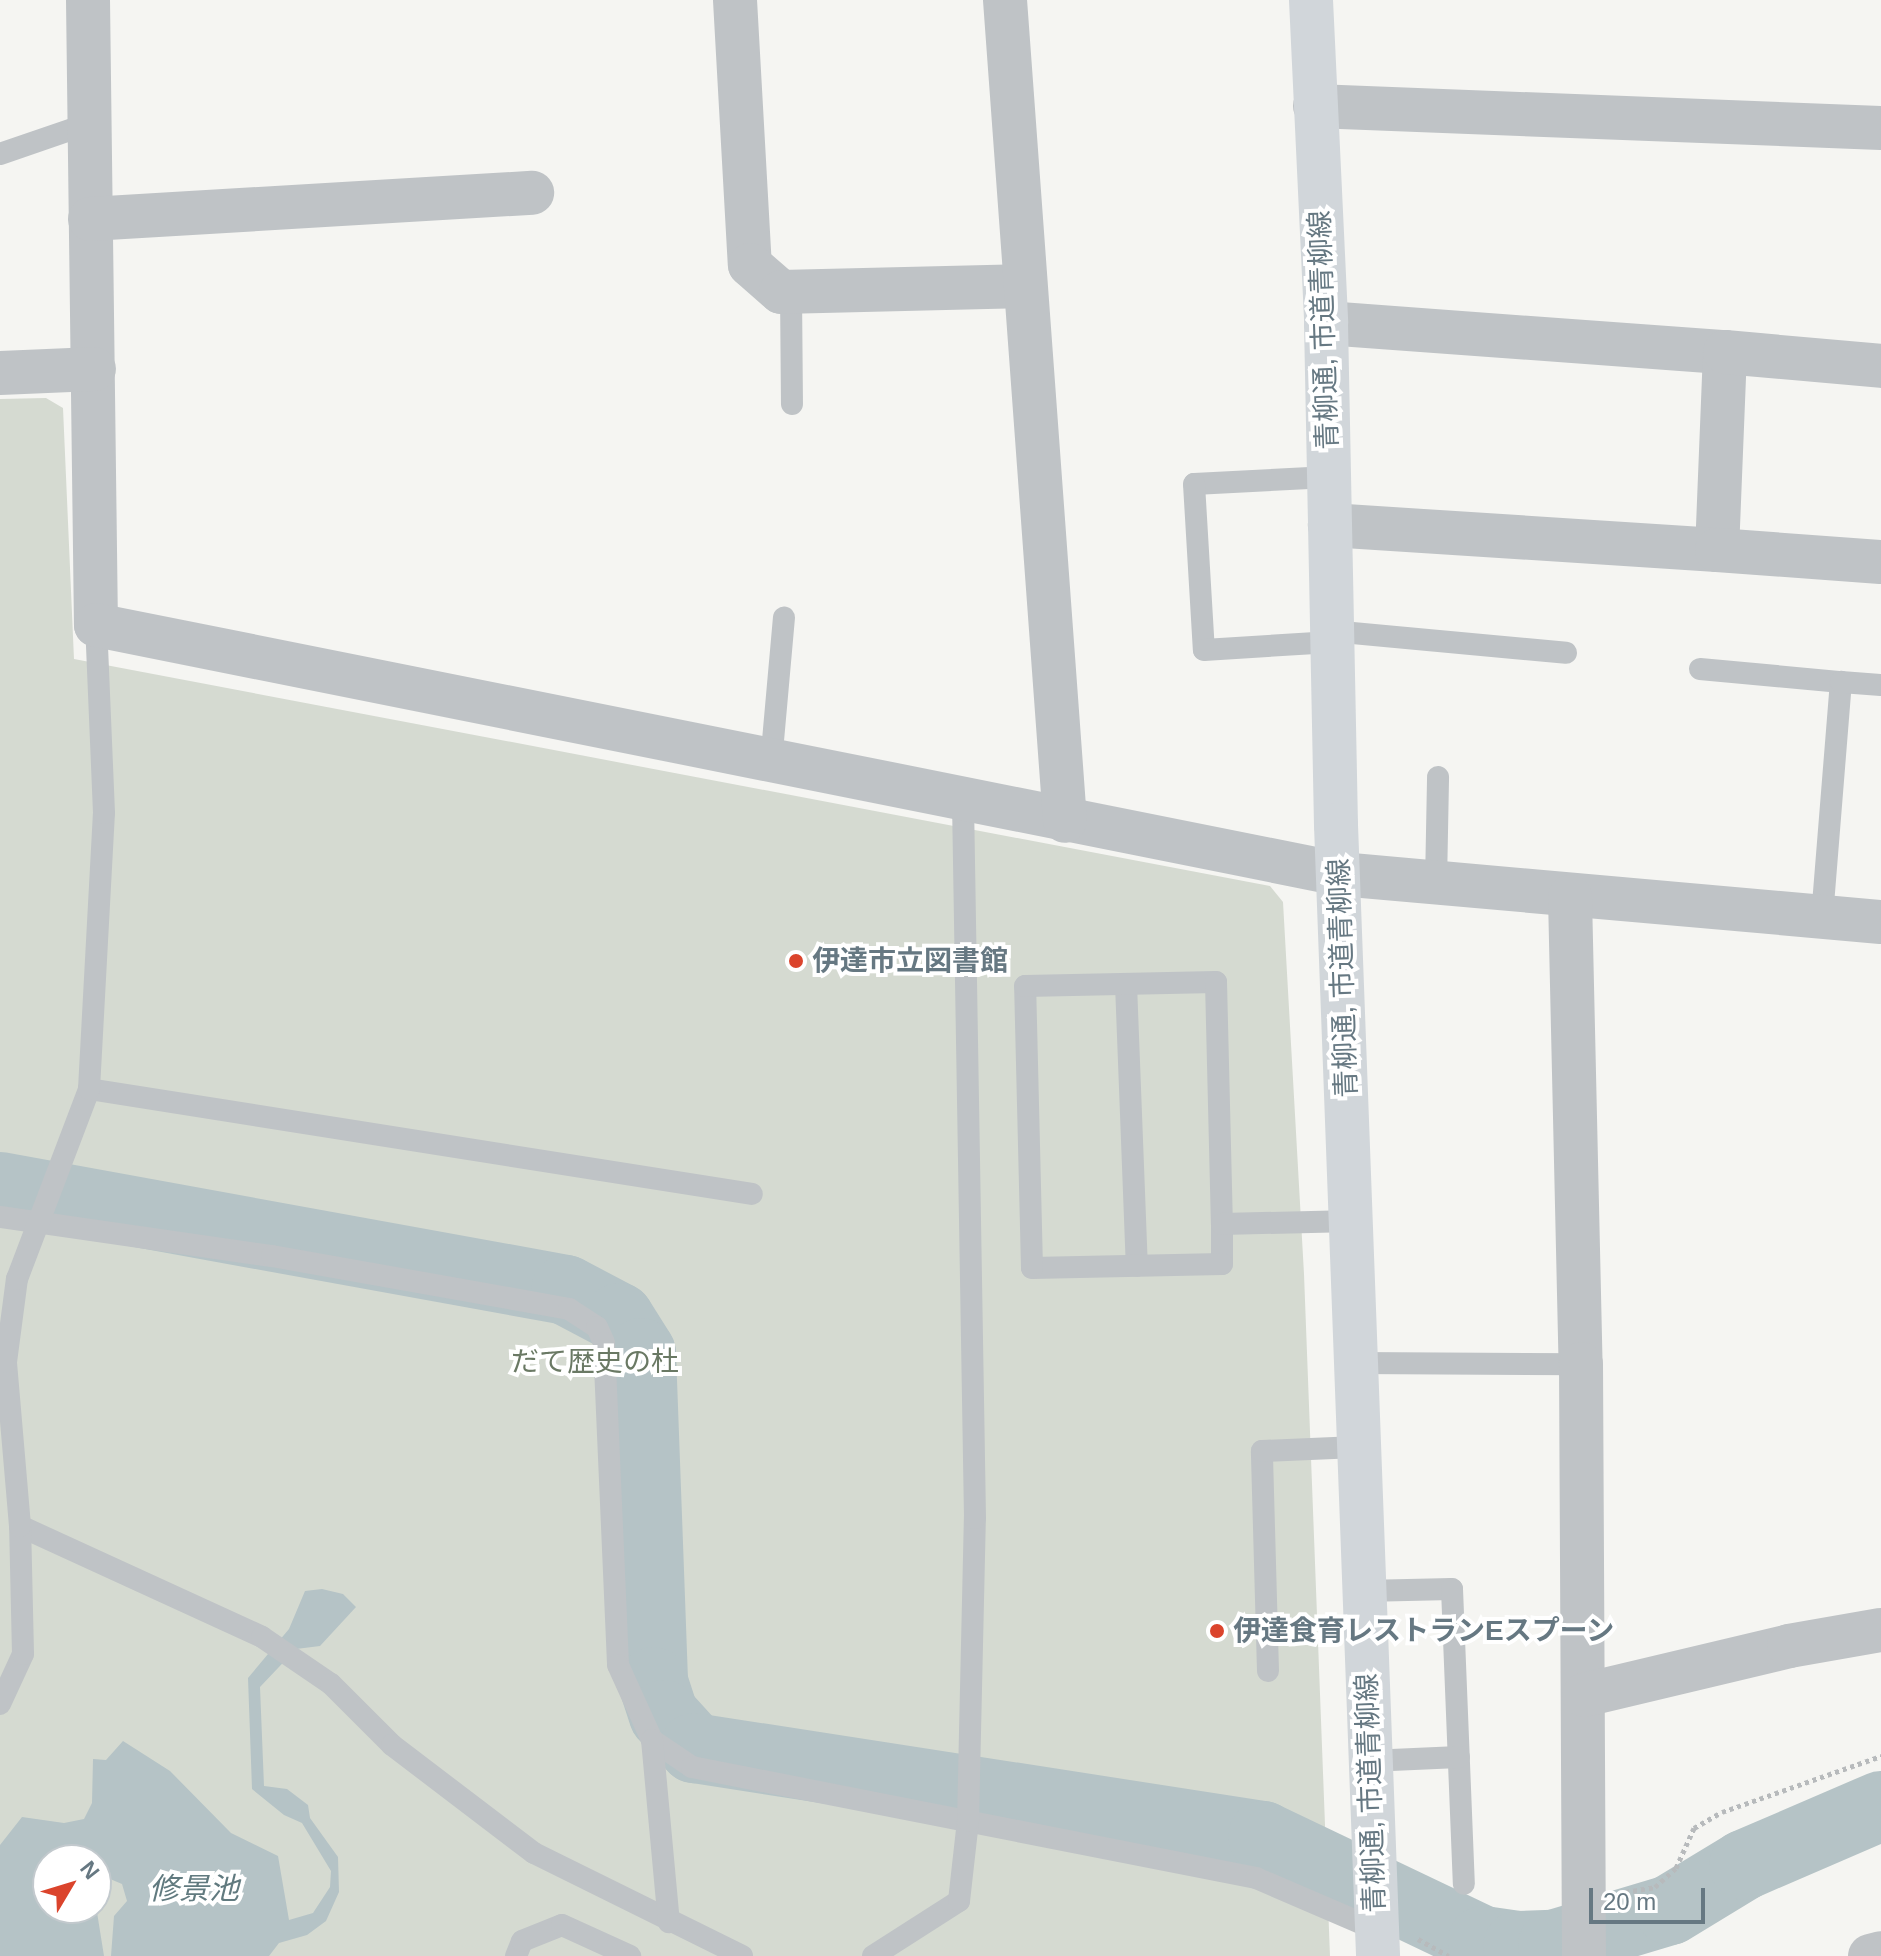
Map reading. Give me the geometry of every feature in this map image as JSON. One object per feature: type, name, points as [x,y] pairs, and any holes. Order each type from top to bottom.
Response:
[{"type":"street","points":[[88,0],[96,625],[963,803],[1340,874],[1570,897],[1881,922]]},
{"type":"street","points":[[735,0],[750,265],[781,292],[1024,286]]},
{"type":"street","points":[[1005,0],[1065,821]]},
{"type":"street","name":"青柳通, 市道青柳線","points":[[1311,0],[1326,323],[1332,636],[1369,1761],[1374,1858],[1386,1934]]},
{"type":"street","points":[[1315,106],[1881,128]]},
{"type":"street","points":[[90,219],[532,193]]},
{"type":"street","points":[[1326,323],[1881,366]]},
{"type":"street","points":[[1717,550],[1725,352]]},
{"type":"street","points":[[0,373],[94,369]]},
{"type":"street","points":[[1330,525],[1881,562]]},
{"type":"street","points":[[1570,897],[1581,1364],[1584,1695],[1582,1926]]},
{"type":"street","points":[[1584,1695],[1789,1646],[1881,1630]]},
{"type":"street","points":[[1870,1956],[1881,1953]]},
{"type":"lane","points":[[0,154],[90,123]]},
{"type":"lane","points":[[791,292],[792,404]]},
{"type":"lane","points":[[1329,477],[1194,484],[1204,650],[1332,636],[1566,653]]},
{"type":"lane","points":[[771,763],[784,618]]},
{"type":"lane","points":[[0,1704],[23,1654],[20,1526],[6,1362],[17,1279],[65,1142],[89,1089],[104,813],[96,625]]},
{"type":"lane","points":[[1700,669],[1881,685]]},
{"type":"lane","points":[[1822,917],[1841,682]]},
{"type":"lane","points":[[1436,884],[1438,777]]},
{"type":"lane","points":[[873,1956],[959,1901],[968,1821],[975,1518],[963,803]]},
{"type":"lane","points":[[1216,982],[1222,1224],[1222,1264],[1032,1268],[1025,986],[1216,982]]},
{"type":"lane","points":[[1126,984],[1137,1266]]},
{"type":"lane","points":[[89,1089],[752,1194]]},
{"type":"lane","points":[[0,1217],[40,1214],[569,1309],[597,1327],[604,1343],[618,1665],[652,1740],[669,1922]]},
{"type":"lane","points":[[1222,1224],[1353,1221]]},
{"type":"lane","points":[[1356,1363],[1581,1364]]},
{"type":"lane","points":[[1268,1671],[1262,1451],[1357,1447]]},
{"type":"lane","points":[[20,1526],[273,1645],[331,1684],[392,1745],[534,1853],[742,1956]]},
{"type":"lane","points":[[1363,1591],[1452,1589],[1464,1884]]},
{"type":"lane","points":[[652,1740],[692,1767],[1256,1878],[1386,1934]]},
{"type":"lane","points":[[1369,1761],[1459,1757]]},
{"type":"lane","points":[[516,1956],[522,1941],[562,1925],[630,1956]]},
{"type":"path","points":[[1582,1926],[1655,1887],[1676,1868],[1694,1828],[1722,1812],[1881,1756]]},
{"type":"path","points":[[1386,1934],[1449,1956]]},
{"type":"green space","name":"だて歴史の杜","points":[[46,398],[63,408],[74,659],[1270,886],[1283,902],[1304,1274],[1330,1956],[0,1956],[0,399]]},
{"type":"water","name":"修景池","points":[[322,1589],[343,1594],[356,1607],[320,1646],[296,1649],[260,1687],[264,1786],[287,1789],[308,1805],[310,1818],[338,1857],[339,1892],[326,1921],[307,1935],[279,1943],[269,1956],[111,1956],[114,1916],[127,1901],[122,1884],[112,1880],[112,1844],[32,1844],[32,1924],[99,1924],[104,1956],[0,1956],[0,1845],[22,1817],[64,1823],[84,1819],[92,1803],[93,1759],[106,1760],[123,1741],[170,1771],[231,1833],[278,1856],[289,1920],[313,1913],[330,1887],[331,1871],[302,1823],[284,1815],[252,1789],[248,1678],[289,1629],[305,1591]]},
{"type":"waterway","points":[[0,1187],[566,1290],[619,1318],[641,1353],[653,1682],[664,1715],[694,1748],[1263,1836],[1483,1941],[1518,1946],[1553,1945],[1670,1910],[1744,1865],[1881,1806]]},
{"type":"place","name":"伊達市立図書館","points":[[796,961]]},
{"type":"place","name":"伊達食育レストランEスプーン","points":[[1217,1631]]}]
